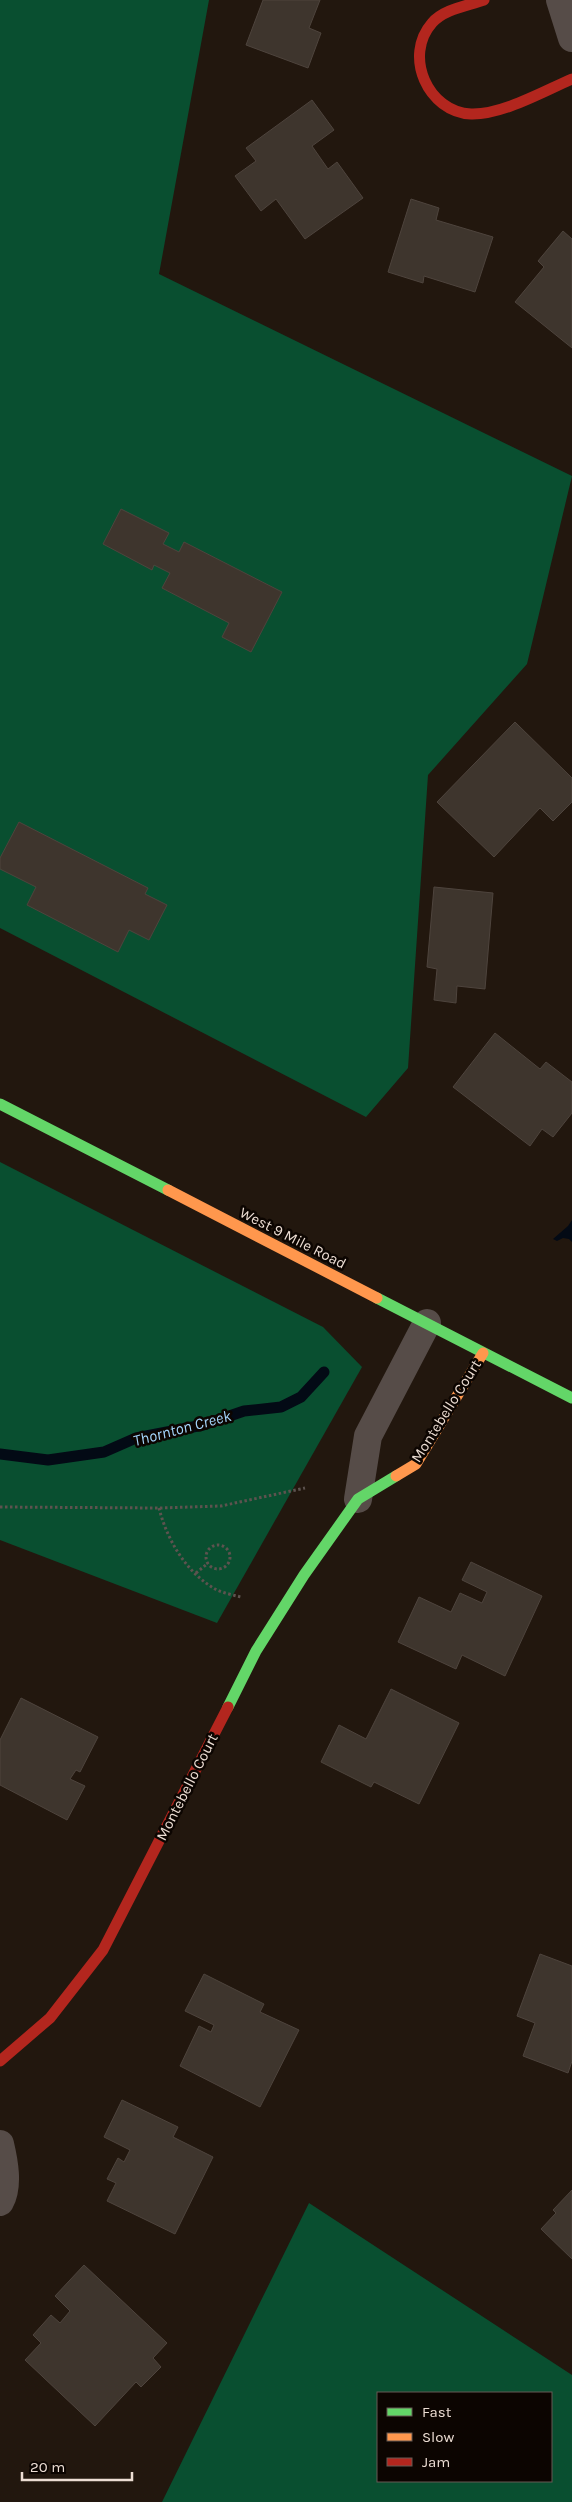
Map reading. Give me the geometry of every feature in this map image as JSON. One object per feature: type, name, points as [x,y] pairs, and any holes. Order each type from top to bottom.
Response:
[{"type":"street","points":[[484,0],[437,19],[427,30],[420,46],[419,67],[425,84],[435,98],[458,111],[471,114],[500,107],[572,79]]},
{"type":"street","points":[[560,0],[572,38]]},
{"type":"street","name":"West 9 Mile Road","points":[[0,1104],[572,1398]]},
{"type":"street","name":"Montebello Court","points":[[358,1499],[368,1436],[427,1323]]},
{"type":"street","name":"Montebello Court","points":[[0,2061],[50,2018],[103,1950],[256,1651],[304,1575],[358,1499],[416,1464],[483,1353]]},
{"type":"street","points":[[0,2144],[4,2176],[4,2195],[0,2202]]},
{"type":"path","points":[[0,1507],[159,1508],[220,1506],[305,1488]]},
{"type":"path","points":[[159,1508],[171,1543],[196,1573],[217,1590],[241,1597]]},
{"type":"path","points":[[217,1545],[228,1550],[230,1558],[224,1568],[212,1568],[207,1564],[206,1554],[210,1548],[217,1545]]},
{"type":"path","points":[[196,1573],[207,1564]]},
{"type":"green space","points":[[0,0],[209,0],[159,274],[572,476],[527,664],[428,775],[408,1068],[366,1117],[0,928]]},
{"type":"green space","points":[[0,1162],[323,1327],[362,1367],[217,1623],[0,1540]]},
{"type":"green space","points":[[309,2203],[572,2375],[572,2502],[162,2502]]},
{"type":"shaded area","points":[[572,1220],[572,1242],[569,1239],[563,1238],[557,1241],[553,1239],[568,1226]]},
{"type":"building","points":[[263,0],[320,0],[309,28],[321,33],[308,68],[246,45]]},
{"type":"building","points":[[312,100],[334,130],[312,146],[328,169],[337,162],[363,198],[305,239],[276,199],[261,211],[235,176],[256,161],[246,148]]},
{"type":"building","points":[[411,199],[439,208],[436,220],[493,237],[475,292],[424,276],[423,283],[388,272]]},
{"type":"building","points":[[563,231],[572,239],[572,348],[515,302],[544,267],[538,261]]},
{"type":"building","points":[[121,509],[169,533],[163,544],[179,552],[184,542],[282,592],[251,652],[222,637],[229,623],[162,588],[170,573],[154,565],[152,570],[103,544]]},
{"type":"building","points":[[515,722],[572,778],[572,802],[553,821],[540,808],[494,857],[437,802]]},
{"type":"building","points":[[19,822],[148,888],[145,894],[167,905],[149,940],[129,930],[118,952],[27,905],[36,887],[0,869],[0,858]]},
{"type":"building","points":[[434,887],[493,893],[485,989],[457,986],[456,1003],[434,1000],[437,969],[427,967]]},
{"type":"building","points":[[495,1033],[540,1069],[546,1062],[572,1082],[572,1113],[553,1137],[542,1129],[530,1146],[453,1087]]},
{"type":"building","points":[[471,1562],[542,1596],[505,1676],[462,1655],[456,1669],[398,1642],[419,1597],[451,1612],[460,1593],[482,1603],[487,1592],[462,1580]]},
{"type":"building","points":[[391,1689],[459,1723],[419,1804],[374,1782],[371,1787],[321,1762],[339,1725],[366,1739]]},
{"type":"building","points":[[21,1698],[98,1737],[80,1772],[76,1770],[70,1779],[85,1786],[67,1820],[0,1785],[0,1740]]},
{"type":"building","points":[[540,1954],[572,1966],[572,2061],[568,2073],[523,2056],[535,2023],[517,2016]]},
{"type":"building","points":[[204,1974],[264,2004],[260,2012],[299,2030],[260,2107],[180,2066],[199,2026],[211,2032],[214,2025],[185,2011]]},
{"type":"building","points":[[122,2100],[178,2127],[173,2137],[213,2157],[175,2234],[107,2201],[116,2183],[107,2179],[118,2158],[124,2162],[130,2150],[104,2137]]},
{"type":"building","points":[[572,2190],[572,2259],[541,2229],[556,2213],[553,2210]]},
{"type":"building","points":[[84,2265],[167,2343],[153,2358],[161,2367],[141,2387],[136,2382],[95,2426],[25,2360],[41,2343],[33,2335],[51,2315],[60,2323],[70,2311],[55,2296]]},
{"type":"waterway","name":"Thornton Creek","points":[[0,1454],[48,1460],[104,1452],[136,1438],[203,1425],[244,1411],[281,1407],[301,1397],[324,1372]]},
{"type":"traffic: fast","points":[[0,1104],[168,1190]]},
{"type":"traffic: fast","points":[[377,1298],[572,1398]]},
{"type":"traffic: fast","points":[[228,1707],[256,1651],[304,1575],[358,1499],[396,1476]]},
{"type":"traffic: slow","points":[[168,1190],[377,1298]]},
{"type":"traffic: slow","points":[[396,1476],[416,1464],[483,1353]]},
{"type":"traffic: jam","points":[[484,0],[443,14],[432,23],[424,36],[420,51],[420,66],[424,80],[432,93],[443,104],[456,111],[471,114],[496,111],[572,79]]},
{"type":"traffic: jam","points":[[0,2061],[50,2018],[103,1950],[228,1707]]}]
